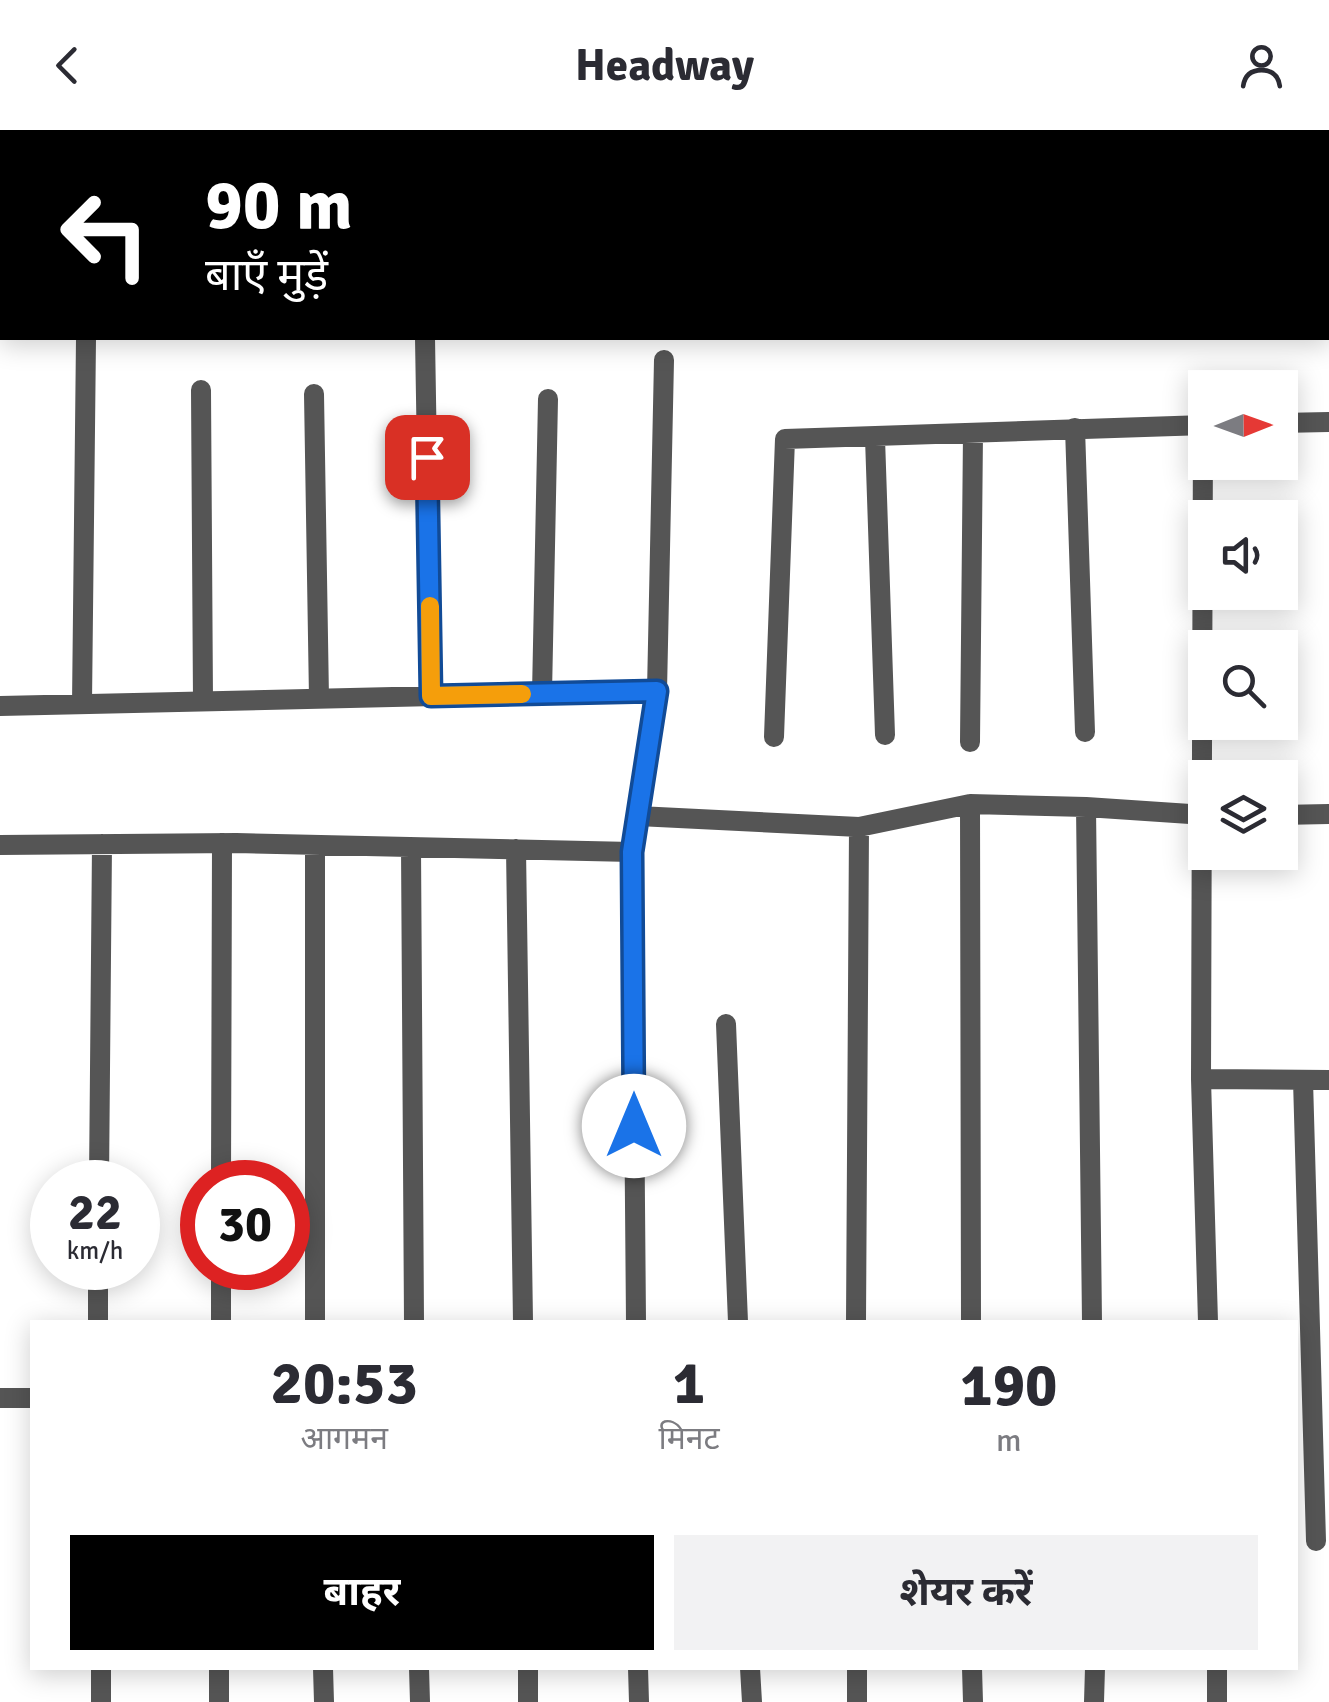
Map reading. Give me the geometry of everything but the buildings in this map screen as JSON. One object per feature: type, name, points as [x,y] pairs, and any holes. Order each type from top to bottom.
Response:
[{"type":"street","points":[[82,704],[86,340]]},
{"type":"street","points":[[425,340],[431,696]]},
{"type":"street","points":[[636,1320],[632,852],[657,691],[664,360]]},
{"type":"street","points":[[201,390],[203,701]]},
{"type":"street","points":[[314,394],[318,698]]},
{"type":"street","points":[[542,694],[548,399]]},
{"type":"street","points":[[1298,423],[1329,422]]},
{"type":"street","points":[[774,737],[785,439],[1188,425]]},
{"type":"street","points":[[1074,428],[1085,732]]},
{"type":"street","points":[[970,742],[972,433]]},
{"type":"street","points":[[875,438],[886,735]]},
{"type":"street","points":[[1203,760],[1204,480]]},
{"type":"street","points":[[0,706],[657,691]]},
{"type":"street","points":[[638,816],[859,827],[970,804],[1188,815]]},
{"type":"street","points":[[970,804],[970,1320]]},
{"type":"street","points":[[1086,807],[1092,1320]]},
{"type":"street","points":[[1298,815],[1329,814]]},
{"type":"street","points":[[856,1320],[859,827]]},
{"type":"street","points":[[221,1160],[222,843]]},
{"type":"street","points":[[99,1160],[102,844]]},
{"type":"street","points":[[0,845],[315,844],[632,852]]},
{"type":"street","points":[[315,844],[315,1320]]},
{"type":"street","points":[[411,847],[414,1320]]},
{"type":"street","points":[[516,849],[523,1320]]},
{"type":"street","points":[[1202,870],[1200,1080],[1208,1320]]},
{"type":"street","points":[[726,1024],[738,1320]]},
{"type":"street","points":[[1200,1080],[1329,1080]]},
{"type":"street","points":[[1303,1080],[1313,1541]]},
{"type":"street","points":[[98,1290],[98,1320]]},
{"type":"street","points":[[220,1320],[221,1290]]},
{"type":"street","points":[[0,1398],[30,1398]]},
{"type":"street","points":[[101,1670],[101,1702]]},
{"type":"street","points":[[219,1670],[219,1702]]},
{"type":"street","points":[[323,1670],[324,1702]]},
{"type":"street","points":[[419,1670],[420,1702]]},
{"type":"street","points":[[528,1670],[528,1702]]},
{"type":"street","points":[[638,1670],[639,1702]]},
{"type":"street","points":[[750,1670],[752,1702]]},
{"type":"street","points":[[857,1670],[858,1702]]},
{"type":"street","points":[[972,1670],[973,1702]]},
{"type":"street","points":[[1094,1670],[1094,1702]]},
{"type":"street","points":[[1216,1670],[1217,1702]]},
{"type":"slow traffic","points":[[430,606],[431,696],[522,694]]},
{"type":"route","points":[[427,457],[431,696],[657,691],[632,852],[634,1126]]}]
